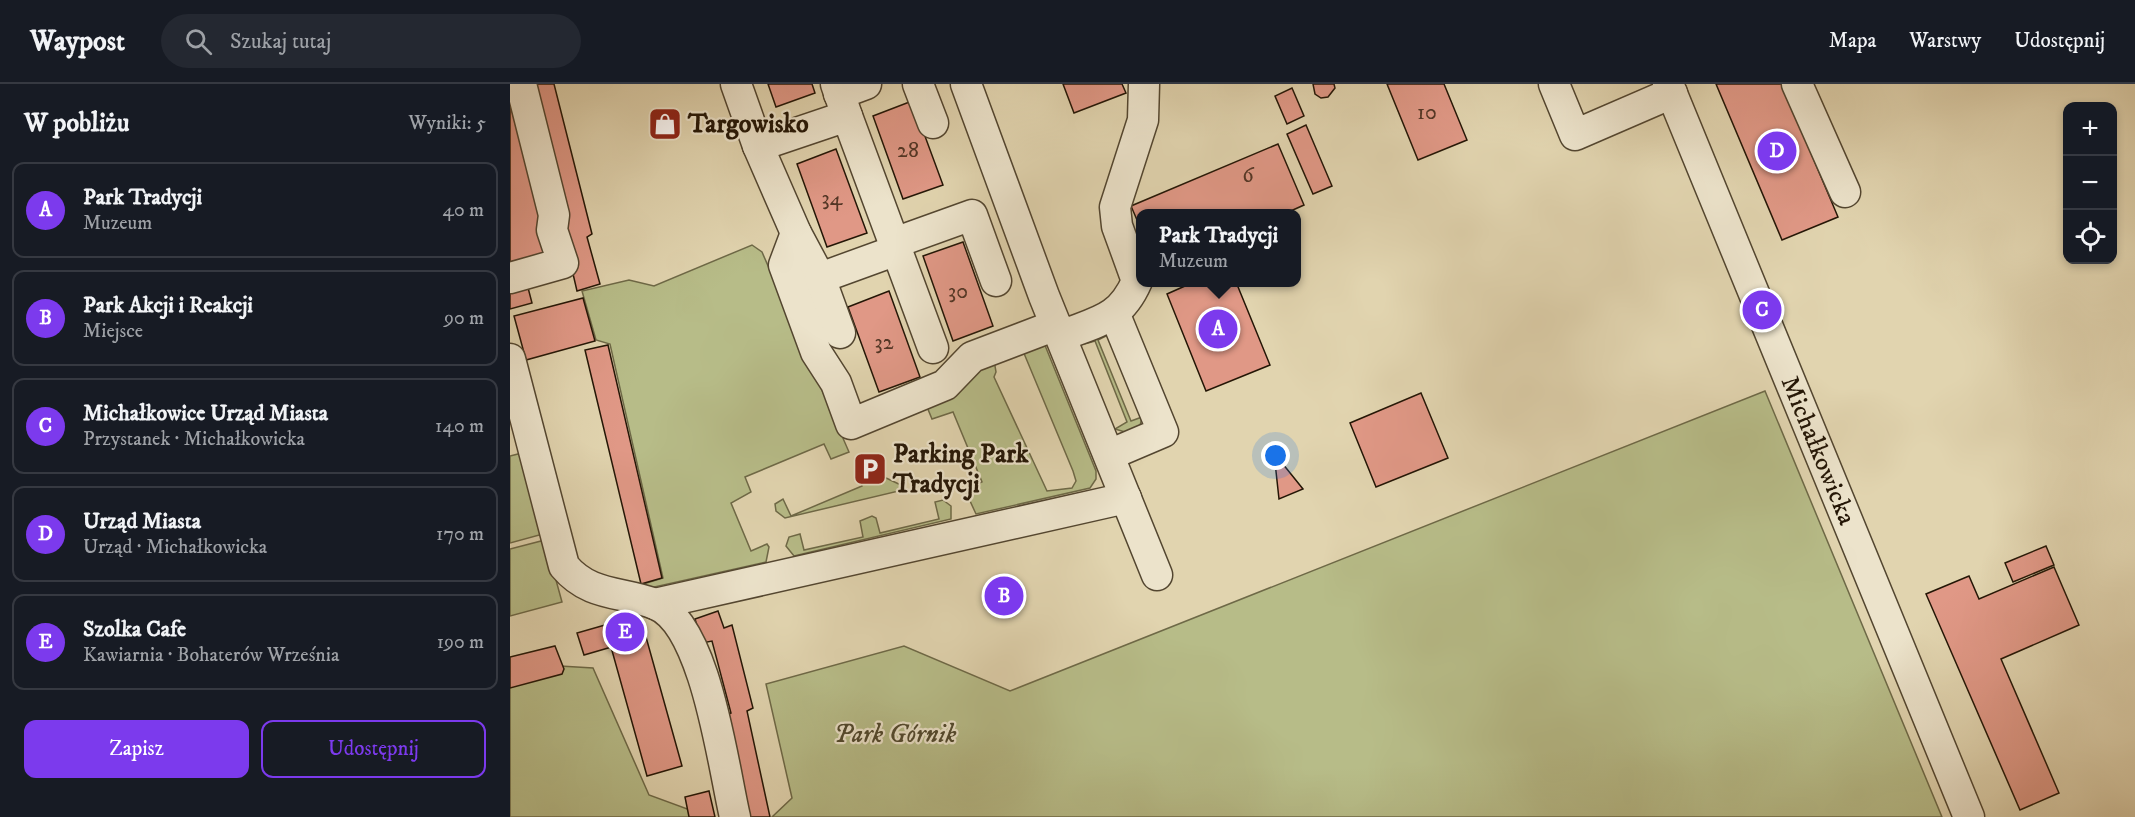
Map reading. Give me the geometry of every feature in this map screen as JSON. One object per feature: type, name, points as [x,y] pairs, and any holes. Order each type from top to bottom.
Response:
[{"type":"street","points":[[510,278],[563,263],[552,230],[554,215],[521,84]]},
{"type":"street","points":[[736,84],[758,146],[796,233],[820,278],[840,333]]},
{"type":"street","points":[[918,84],[933,123]]},
{"type":"street","points":[[966,84],[1059,331],[1157,575]]},
{"type":"street","points":[[1136,278],[1117,226],[1115,207],[1143,120],[1144,84]]},
{"type":"street","points":[[1554,84],[1575,135],[1670,89]]},
{"type":"street","points":[[1797,84],[1845,192]]},
{"type":"street","name":"Michałkowicka","points":[[1670,89],[1970,817]]},
{"type":"street","points":[[758,146],[847,94],[896,247],[933,348]]},
{"type":"street","points":[[820,278],[1009,201]]},
{"type":"street","points":[[972,215],[996,281]]},
{"type":"street","points":[[796,233],[784,265],[816,352],[836,383],[852,424],[945,385],[972,357],[1115,315],[1129,301],[1136,284]]},
{"type":"street","points":[[1109,455],[1163,432],[1115,315]]},
{"type":"street","points":[[510,359],[564,566],[575,579],[589,587],[656,604],[678,620],[701,667],[735,817]]},
{"type":"street","points":[[656,604],[1126,498]]},
{"type":"green space","points":[[752,245],[762,252],[849,452],[831,459],[824,444],[745,477],[751,492],[731,503],[751,551],[767,544],[769,547],[766,562],[650,588],[640,585],[663,578],[610,344],[596,340],[582,291],[629,280],[654,286]]},
{"type":"green space","points":[[1095,332],[1110,334],[1098,340],[1131,421],[1142,417],[1140,426],[1125,432],[1115,429],[1127,422],[1095,341],[1081,345]]},
{"type":"green space","points":[[1042,338],[1096,471],[1096,479],[1090,488],[976,514],[965,490],[982,482],[953,412],[932,419],[925,402],[954,386],[979,363]],"holes":[[[1023,351],[1076,481],[1072,488],[1047,491],[994,377],[996,372],[994,360]]]},
{"type":"green space","name":"Park Górnik","points":[[1765,391],[1942,817],[772,817],[792,798],[766,684],[904,646],[1010,691]]},
{"type":"green space","points":[[522,453],[543,534],[510,543],[510,456]]},
{"type":"green space","points":[[863,467],[903,486],[903,490],[785,518],[776,511],[775,504],[783,499],[791,516],[862,486],[858,469]]},
{"type":"green space","points":[[943,500],[951,506],[951,519],[794,556],[786,546],[789,537],[800,534],[804,550],[863,537],[860,521],[872,516],[876,518],[880,533],[939,519],[935,502]]},
{"type":"green space","points":[[545,540],[562,602],[510,616],[510,549]]},
{"type":"green space","points":[[510,663],[593,668],[649,795],[709,817],[510,817]]},
{"type":"building","points":[[529,84],[554,84],[592,234],[587,237],[600,284],[577,291]]},
{"type":"building","points":[[768,84],[812,84],[815,93],[776,107]]},
{"type":"building","points":[[1063,84],[1122,84],[1126,93],[1074,113]]},
{"type":"building","points":[[1313,84],[1334,84],[1335,88],[1328,97],[1321,98],[1315,94]]},
{"type":"building","points":[[1387,84],[1444,84],[1467,140],[1418,160]]},
{"type":"building","points":[[1716,84],[1782,84],[1838,217],[1782,240]]},
{"type":"building","points":[[1292,88],[1304,116],[1287,124],[1275,96]]},
{"type":"building","points":[[912,101],[943,185],[903,199],[873,116]]},
{"type":"building","points":[[510,103],[551,258],[510,270]]},
{"type":"building","points":[[1306,125],[1332,186],[1313,194],[1287,134]]},
{"type":"building","points":[[1278,144],[1304,205],[1295,209],[1136,209],[1136,218],[1131,206]]},
{"type":"building","points":[[836,149],[867,233],[827,247],[797,164]]},
{"type":"building","points":[[963,242],[993,326],[953,341],[923,256]]},
{"type":"building","points":[[526,280],[532,303],[510,309],[510,284]]},
{"type":"building","points":[[1183,287],[1238,287],[1270,365],[1206,391],[1167,294]]},
{"type":"building","points":[[889,291],[920,377],[879,392],[848,307]]},
{"type":"building","points":[[583,298],[595,341],[526,360],[514,316]]},
{"type":"building","points":[[608,345],[662,578],[641,584],[585,350]]},
{"type":"building","points":[[1421,393],[1448,458],[1376,487],[1350,423]]},
{"type":"building","points":[[1274,453],[1303,489],[1279,499]]},
{"type":"building","points":[[2046,546],[2054,565],[2013,582],[2005,563]]},
{"type":"building","points":[[2054,567],[2079,625],[2001,659],[2059,793],[2020,810],[1926,594],[1969,576],[1979,599]]},
{"type":"building","points":[[718,611],[724,628],[732,625],[753,708],[747,711],[770,817],[746,817],[724,716],[731,713],[712,641],[702,643],[695,619]]},
{"type":"building","points":[[640,615],[646,637],[584,655],[577,633]]},
{"type":"building","points":[[646,637],[682,766],[647,776],[611,647]]},
{"type":"building","points":[[555,646],[564,669],[562,674],[510,688],[510,657]]},
{"type":"building","points":[[709,791],[715,817],[689,817],[685,797]]},
{"type":"place","name":"Targowisko","points":[[665,124]]},
{"type":"place","name":"Urząd Miasta","points":[[1777,151]]},
{"type":"place","name":"Michałkowice Urząd Miasta","points":[[1762,310]]},
{"type":"place","name":"Park Tradycji","points":[[1218,329]]},
{"type":"place","name":"Parking Park Tradycji","points":[[870,469]]},
{"type":"place","name":"Park Akcji i Reakcji","points":[[1004,596]]},
{"type":"place","name":"Szolka Cafe","points":[[625,632]]}]
